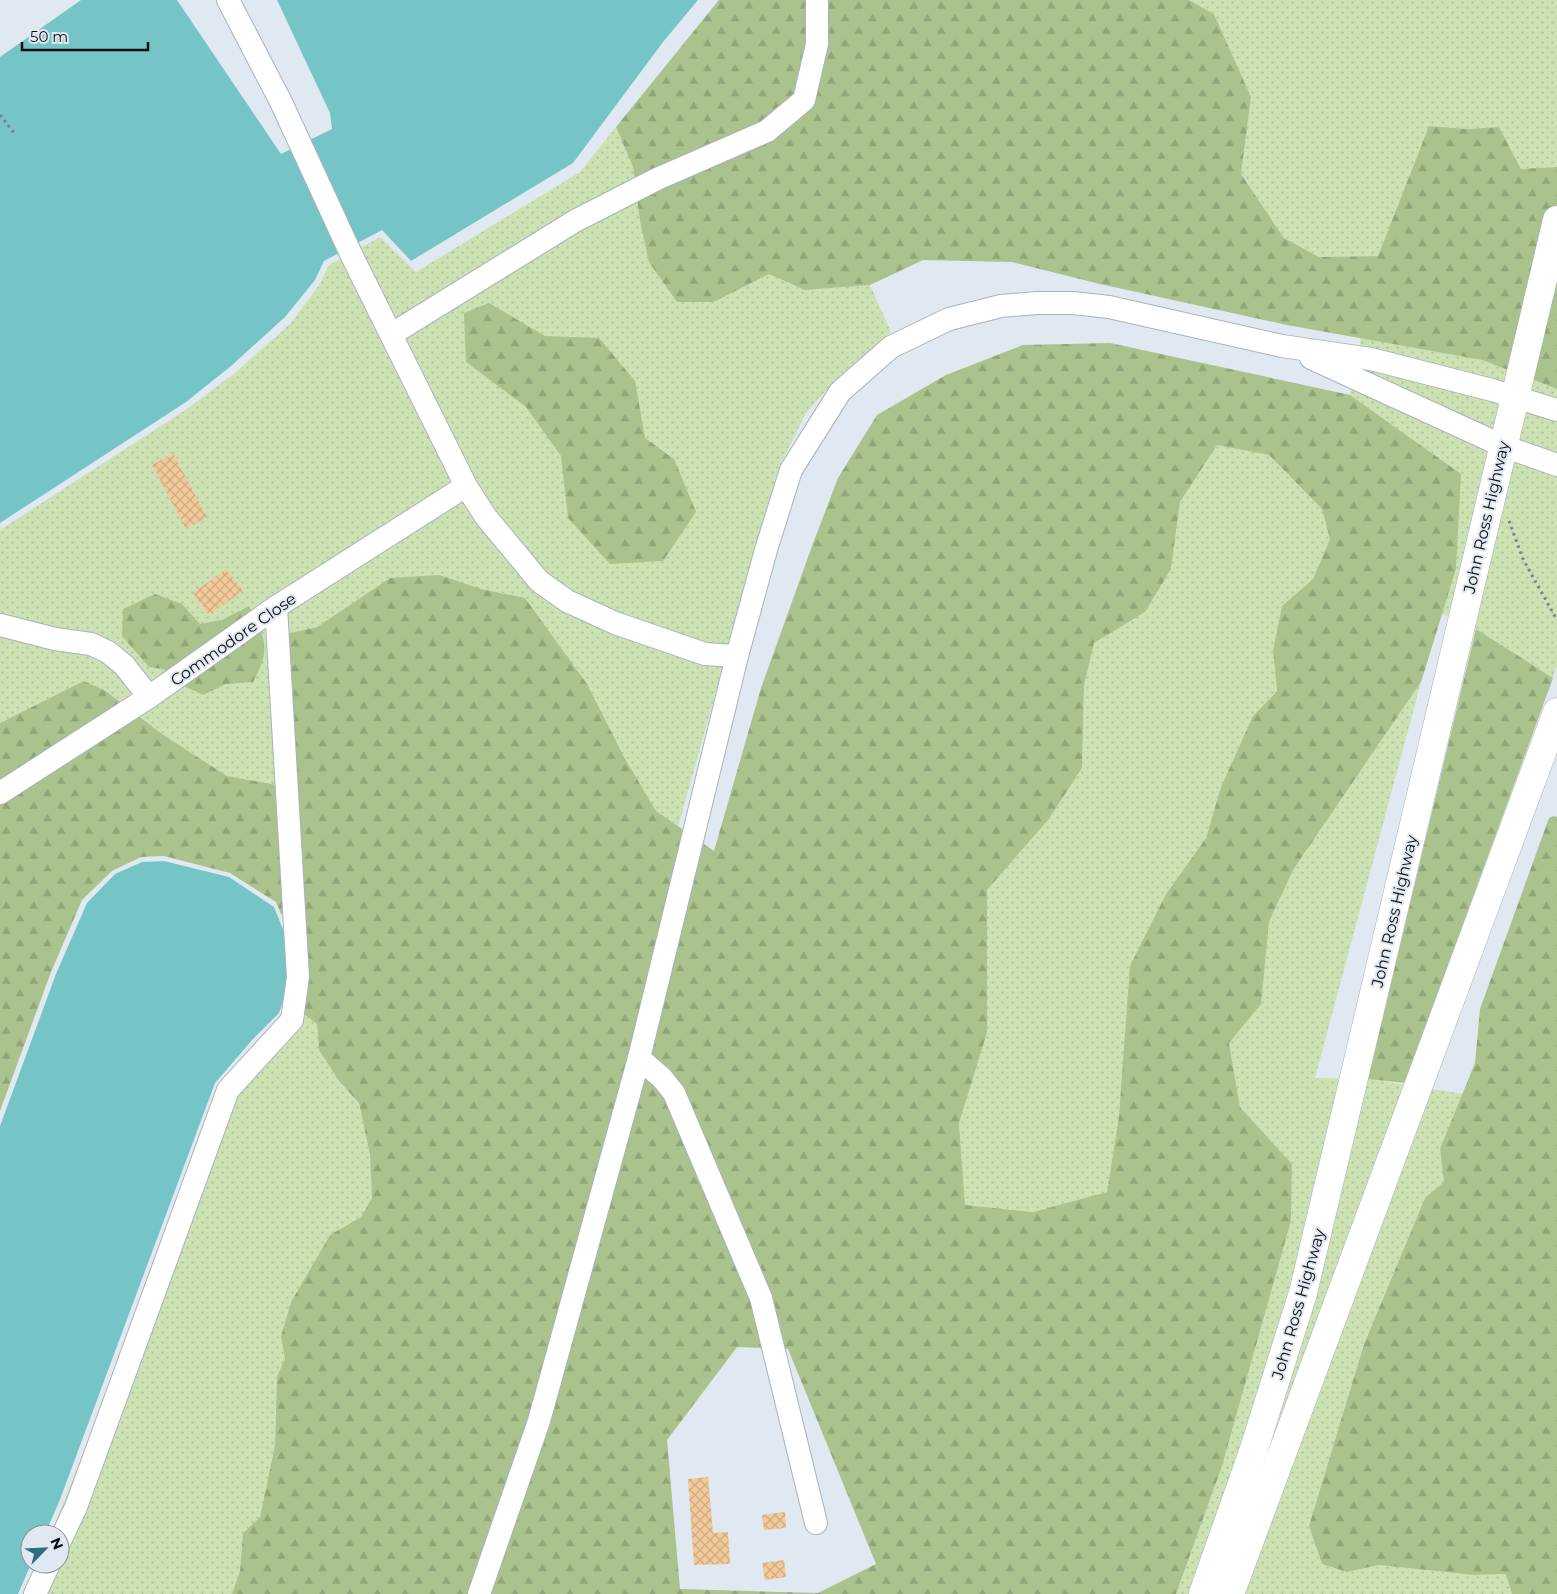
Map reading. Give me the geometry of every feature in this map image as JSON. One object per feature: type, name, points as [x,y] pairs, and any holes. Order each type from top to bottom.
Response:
[{"type":"main road","name":"John Ross Highway","points":[[1202,1594],[1254,1449],[1306,1284],[1557,220]]},
{"type":"main road","name":"John Ross Highway","points":[[1230,1594],[1557,712]]},
{"type":"street","points":[[228,0],[281,102],[351,254],[466,486],[486,517],[538,581],[567,602],[615,623],[705,654],[737,656]]},
{"type":"street","points":[[392,334],[575,221],[657,179],[767,131],[804,100],[817,44],[817,0]]},
{"type":"street","points":[[478,1594],[538,1422],[639,1058],[737,656],[792,470],[840,392],[891,347],[949,319],[1001,306],[1037,303],[1109,307],[1282,346],[1370,359],[1492,390],[1557,410]]},
{"type":"street","points":[[1282,346],[1364,380],[1503,446],[1557,465]]},
{"type":"street","name":"Commodore Close","points":[[0,793],[149,697],[276,607],[466,486]]},
{"type":"street","points":[[68,1524],[76,1507],[228,1090],[292,1020],[298,976],[276,607]]},
{"type":"street","points":[[0,625],[91,644],[108,652],[124,665],[149,697]]},
{"type":"street","points":[[639,1058],[662,1078],[674,1093],[761,1298],[816,1523]]},
{"type":"street","points":[[35,1594],[44,1574]]},
{"type":"path","points":[[0,115],[15,134]]},
{"type":"path","points":[[1507,515],[1523,559],[1557,620]]},
{"type":"green space","points":[[719,0],[1189,0],[1214,14],[1251,97],[1241,174],[1284,238],[1319,257],[1378,256],[1429,126],[1467,129],[1499,127],[1521,169],[1557,167],[1557,389],[1482,360],[1287,325],[1100,284],[1012,262],[923,260],[870,285],[805,290],[769,274],[714,302],[677,302],[649,262],[640,221],[633,167],[616,127]]},
{"type":"green space","points":[[1189,0],[1557,0],[1557,167],[1521,169],[1499,127],[1467,129],[1429,126],[1378,256],[1319,257],[1284,238],[1241,174],[1251,97],[1214,14]]},
{"type":"green space","points":[[616,127],[633,167],[640,221],[714,302],[769,274],[805,290],[870,285],[891,332],[836,379],[806,413],[779,467],[678,827],[656,811],[525,598],[481,589],[390,578],[317,627],[282,635],[277,785],[227,776],[162,734],[107,691],[84,682],[0,723],[0,530],[187,409],[235,373],[291,323],[319,285],[329,265],[380,237],[416,272],[580,172]]},
{"type":"green space","points":[[489,303],[545,336],[599,338],[635,381],[645,438],[674,459],[696,512],[663,561],[610,564],[568,518],[561,456],[526,407],[466,362],[464,313]]},
{"type":"green space","points":[[1361,338],[1482,360],[1557,389],[1557,665],[1553,678],[1476,629],[1442,614],[1456,569],[1460,474],[1350,395]]},
{"type":"green space","points":[[1110,343],[1350,395],[1461,474],[1456,569],[1421,682],[1293,870],[1269,922],[1261,1004],[1229,1043],[1240,1107],[1292,1164],[1291,1221],[1222,1466],[1176,1594],[232,1594],[240,1571],[243,1533],[260,1517],[275,1445],[277,1376],[285,1359],[281,1336],[291,1302],[330,1235],[361,1217],[372,1198],[370,1155],[359,1103],[339,1081],[319,1050],[317,1024],[299,1010],[282,635],[317,627],[390,578],[439,575],[481,589],[525,598],[587,684],[624,757],[656,811],[714,851],[761,688],[838,478],[877,415],[946,375],[1023,345]],"holes":[[[1217,445],[1269,455],[1322,509],[1330,539],[1313,579],[1282,606],[1273,650],[1277,691],[1253,716],[1221,787],[1206,838],[1166,894],[1130,966],[1119,1116],[1107,1192],[1033,1212],[965,1205],[959,1123],[987,1033],[987,890],[1049,819],[1082,768],[1084,686],[1094,643],[1145,612],[1171,569],[1180,502]],[[737,1347],[788,1349],[876,1564],[818,1593],[680,1589],[667,1440]]]},
{"type":"green space","points":[[1217,444],[1269,455],[1322,509],[1330,539],[1313,579],[1282,606],[1273,650],[1277,691],[1253,716],[1221,787],[1206,838],[1166,894],[1119,1116],[1107,1192],[1033,1212],[965,1205],[959,1123],[987,1033],[987,890],[1049,819],[1082,768],[1084,686],[1094,642],[1145,612],[1171,569],[1180,502]]},
{"type":"green space","points":[[155,594],[182,604],[200,624],[222,620],[249,606],[259,627],[264,644],[263,660],[253,682],[226,684],[203,695],[182,685],[163,669],[149,667],[122,636],[123,609]]},
{"type":"green space","points":[[1476,629],[1553,678],[1405,1083],[1368,1079]]},
{"type":"green space","points":[[84,681],[106,691],[162,734],[227,776],[277,785],[288,917],[281,914],[276,902],[230,873],[164,856],[141,857],[112,871],[82,900],[51,972],[0,1111],[0,723]]},
{"type":"green space","points":[[1421,682],[1315,1078],[1368,1079],[1464,1094],[1440,1149],[1445,1183],[1425,1198],[1364,1343],[1309,1526],[1322,1564],[1347,1572],[1379,1565],[1474,1575],[1507,1574],[1512,1594],[1176,1594],[1222,1466],[1291,1221],[1292,1164],[1240,1107],[1229,1043],[1260,1004],[1269,922],[1293,870]]},
{"type":"green space","points":[[1557,817],[1557,1594],[1512,1594],[1506,1574],[1474,1575],[1379,1565],[1347,1572],[1322,1564],[1309,1526],[1364,1344],[1425,1198],[1444,1182],[1440,1149],[1475,1063],[1480,1009],[1549,818]]},
{"type":"green space","points":[[292,1005],[317,1024],[319,1050],[339,1081],[359,1103],[370,1155],[372,1198],[361,1217],[330,1235],[291,1302],[281,1336],[285,1359],[277,1376],[275,1445],[260,1517],[243,1533],[240,1571],[232,1594],[24,1594],[48,1574],[70,1574],[70,1524],[55,1524],[131,1332],[219,1087]]},
{"type":"water","points":[[81,0],[177,0],[281,154],[332,129],[330,113],[277,0],[698,0],[663,42],[573,163],[411,261],[382,230],[324,261],[315,280],[285,317],[231,366],[186,402],[0,523],[0,57]]},
{"type":"water","points":[[164,861],[229,877],[274,907],[288,942],[292,974],[279,1013],[253,1039],[215,1083],[59,1502],[49,1524],[20,1524],[20,1574],[27,1574],[18,1594],[0,1594],[0,1126],[56,974],[87,903],[115,874],[142,862]]},
{"type":"building","points":[[173,453],[207,517],[186,529],[152,465]]},
{"type":"building","points":[[226,569],[243,591],[209,615],[193,593]]},
{"type":"building","points":[[708,1477],[713,1533],[728,1532],[730,1564],[694,1565],[688,1479]]},
{"type":"building","points":[[785,1512],[786,1528],[764,1530],[762,1515]]},
{"type":"building","points":[[784,1560],[786,1577],[765,1580],[762,1563]]}]
